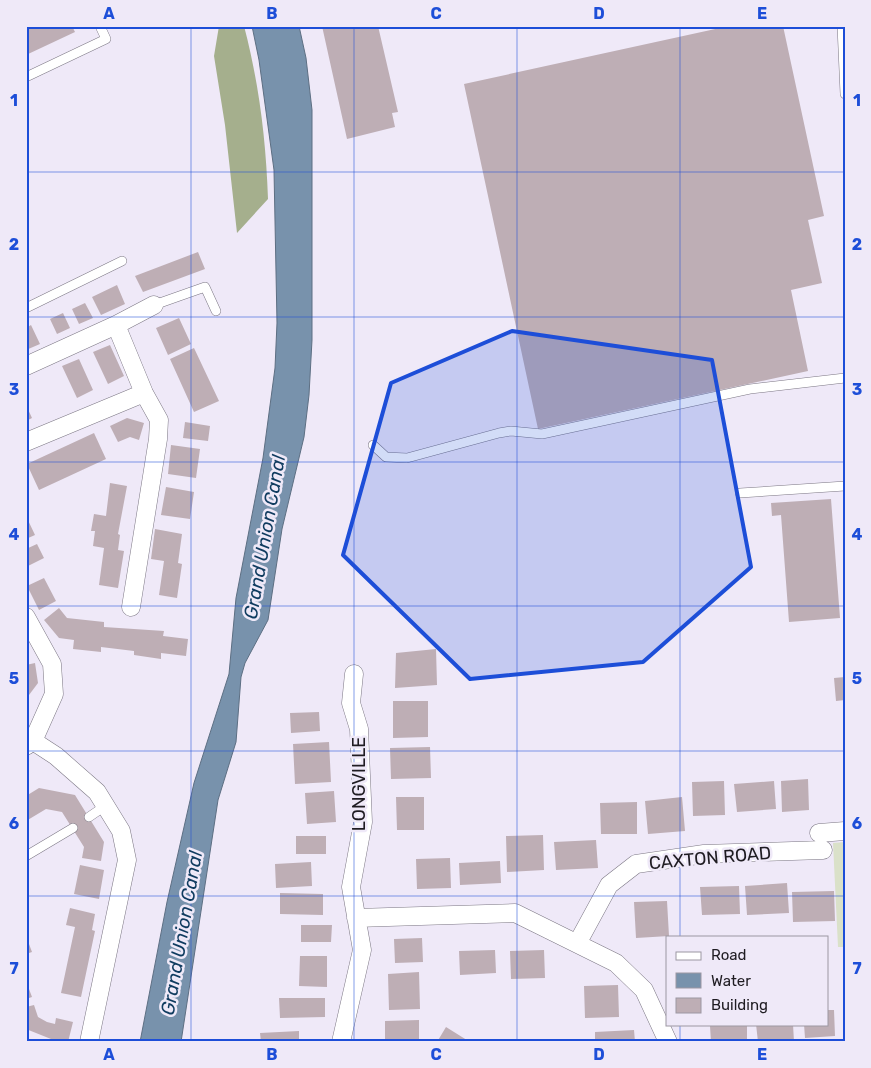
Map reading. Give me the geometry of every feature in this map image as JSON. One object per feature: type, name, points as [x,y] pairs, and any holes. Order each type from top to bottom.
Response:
[{"type":"street","points":[[26,366],[116,325],[154,305]]},
{"type":"street","points":[[116,325],[144,393],[159,420],[158,439],[131,606]]},
{"type":"street","points":[[26,442],[144,393]]},
{"type":"street","points":[[26,617],[52,664],[54,694],[30,743],[56,756],[96,792],[122,831],[127,860],[89,1042]]},
{"type":"street","name":"LONGVILLE","points":[[341,1042],[362,950],[350,887],[363,822],[358,728],[350,703],[354,674]]},
{"type":"street","name":"CAXTON ROAD","points":[[578,942],[609,885],[636,864],[704,854],[821,841],[845,831]]},
{"type":"street","points":[[356,918],[515,913],[578,942],[616,963],[644,990],[668,1042]]},
{"type":"lane","points":[[26,77],[106,40],[100,26]]},
{"type":"lane","points":[[842,26],[845,94]]},
{"type":"lane","points":[[26,308],[122,261]]},
{"type":"lane","points":[[154,305],[205,287],[216,311]]},
{"type":"lane","points":[[373,445],[386,457],[407,458],[499,433],[511,431],[542,434],[750,389],[845,378]]},
{"type":"lane","points":[[740,493],[845,486]]},
{"type":"lane","points":[[89,818],[106,806]]},
{"type":"lane","points":[[26,856],[72,828]]},
{"type":"highlighted area","points":[[512,331],[712,360],[751,567],[643,662],[470,679],[343,555],[391,383]]},
{"type":"green space","points":[[219,26],[244,26],[258,90],[266,155],[268,199],[237,233],[225,125],[214,56]]},
{"type":"green space","points":[[845,842],[845,947],[838,947],[833,843]]},
{"type":"water","name":"Grand Union Canal","points":[[252,26],[299,26],[306,58],[312,110],[312,340],[309,395],[304,437],[282,529],[268,620],[245,663],[241,677],[236,742],[218,800],[181,1042],[140,1042],[167,902],[194,783],[229,674],[236,598],[263,458],[275,368],[277,323],[274,170],[259,60]]},
{"type":"building","points":[[26,26],[72,26],[75,32],[26,55]]},
{"type":"building","points":[[322,26],[378,26],[398,112],[392,113],[395,127],[347,139]]},
{"type":"building","points":[[729,26],[783,26],[824,216],[808,220],[822,283],[791,290],[808,371],[538,429],[464,84]]},
{"type":"building","points":[[198,252],[205,269],[143,292],[135,276]]},
{"type":"building","points":[[117,285],[125,304],[101,315],[92,297]]},
{"type":"building","points":[[85,303],[93,318],[79,324],[72,309]]},
{"type":"building","points":[[63,313],[70,328],[57,334],[50,319]]},
{"type":"building","points":[[179,318],[191,344],[168,355],[156,328]]},
{"type":"building","points":[[31,325],[40,344],[26,350],[26,328]]},
{"type":"building","points":[[110,345],[124,376],[108,384],[93,352]]},
{"type":"building","points":[[194,348],[219,401],[194,412],[170,359]]},
{"type":"building","points":[[79,359],[93,390],[77,398],[62,366]]},
{"type":"building","points":[[26,405],[32,418],[26,421]]},
{"type":"building","points":[[127,418],[144,423],[139,440],[130,437],[118,442],[110,426]]},
{"type":"building","points":[[185,422],[210,426],[208,441],[183,438]]},
{"type":"building","points":[[94,433],[106,459],[39,490],[27,464]]},
{"type":"building","points":[[171,445],[200,449],[196,478],[168,474]]},
{"type":"building","points":[[110,483],[127,486],[118,534],[120,535],[118,550],[124,551],[118,588],[99,585],[104,548],[93,546],[95,531],[91,531],[94,514],[106,516]]},
{"type":"building","points":[[166,487],[194,492],[190,519],[161,515]]},
{"type":"building","points":[[831,499],[840,618],[789,622],[781,515],[772,516],[771,503]]},
{"type":"building","points":[[26,516],[35,535],[26,539]]},
{"type":"building","points":[[155,529],[182,534],[178,563],[182,564],[177,598],[159,595],[164,561],[151,559]]},
{"type":"building","points":[[37,544],[44,558],[26,567],[26,549]]},
{"type":"building","points":[[44,578],[56,601],[39,610],[27,586]]},
{"type":"building","points":[[59,608],[67,618],[104,622],[104,627],[164,631],[163,636],[188,639],[186,656],[161,653],[161,659],[134,655],[134,651],[101,647],[101,652],[73,649],[74,640],[59,638],[44,620]]},
{"type":"building","points":[[436,649],[437,685],[395,688],[396,653]]},
{"type":"building","points":[[35,663],[38,683],[26,699],[26,665]]},
{"type":"building","points":[[845,677],[845,700],[836,701],[834,678]]},
{"type":"building","points":[[393,701],[428,701],[428,737],[393,738]]},
{"type":"building","points":[[319,712],[320,731],[291,733],[290,713]]},
{"type":"building","points":[[329,742],[331,782],[295,784],[293,744]]},
{"type":"building","points":[[430,747],[431,778],[391,779],[390,748]]},
{"type":"building","points":[[808,779],[809,810],[782,812],[781,781]]},
{"type":"building","points":[[724,781],[725,815],[693,816],[692,782]]},
{"type":"building","points":[[774,781],[776,809],[737,812],[734,784]]},
{"type":"building","points":[[39,788],[75,795],[104,842],[101,861],[82,858],[84,847],[62,812],[46,809],[26,821],[26,796]]},
{"type":"building","points":[[334,791],[336,822],[307,824],[305,793]]},
{"type":"building","points":[[396,797],[424,797],[424,830],[397,830]]},
{"type":"building","points":[[682,797],[685,831],[648,834],[645,801]]},
{"type":"building","points":[[637,802],[637,834],[601,834],[600,803]]},
{"type":"building","points":[[543,835],[544,870],[507,872],[506,836]]},
{"type":"building","points":[[296,836],[326,836],[326,854],[296,854]]},
{"type":"building","points":[[596,840],[598,868],[556,870],[554,842]]},
{"type":"building","points":[[450,858],[451,888],[417,889],[416,859]]},
{"type":"building","points":[[500,861],[501,883],[460,885],[459,863]]},
{"type":"building","points":[[311,862],[312,886],[276,888],[275,864]]},
{"type":"building","points":[[80,865],[104,870],[99,899],[74,894]]},
{"type":"building","points":[[787,883],[789,913],[747,915],[745,886]]},
{"type":"building","points":[[739,886],[740,914],[702,915],[700,887]]},
{"type":"building","points":[[834,891],[835,921],[793,922],[792,892]]},
{"type":"building","points":[[280,893],[323,894],[323,915],[280,914]]},
{"type":"building","points":[[667,901],[669,936],[636,938],[634,902]]},
{"type":"building","points":[[70,908],[95,914],[92,930],[95,931],[81,997],[61,993],[75,927],[66,925]]},
{"type":"building","points":[[301,925],[332,925],[331,942],[301,942]]},
{"type":"building","points":[[26,936],[32,952],[26,954]]},
{"type":"building","points":[[422,938],[423,962],[395,963],[394,939]]},
{"type":"building","points":[[495,950],[496,973],[460,975],[459,951]]},
{"type":"building","points":[[544,950],[545,978],[511,979],[510,951]]},
{"type":"building","points":[[300,956],[327,956],[327,987],[299,986]]},
{"type":"building","points":[[419,972],[420,1009],[389,1010],[388,974]]},
{"type":"building","points":[[26,981],[32,997],[26,999]]},
{"type":"building","points":[[618,985],[619,1017],[585,1018],[584,986]]},
{"type":"building","points":[[279,998],[325,998],[325,1017],[280,1018]]},
{"type":"building","points":[[34,1005],[38,1017],[47,1022],[55,1024],[56,1018],[73,1022],[68,1042],[50,1042],[51,1039],[26,1029],[26,1007]]},
{"type":"building","points":[[828,1010],[834,1010],[835,1036],[805,1038],[804,1026],[828,1026]]},
{"type":"building","points":[[419,1020],[419,1042],[385,1042],[385,1021]]},
{"type":"building","points":[[710,1026],[747,1026],[747,1042],[711,1042]]},
{"type":"building","points":[[756,1026],[793,1026],[794,1042],[758,1042]]},
{"type":"building","points":[[446,1027],[470,1042],[437,1042]]},
{"type":"building","points":[[634,1030],[635,1042],[595,1042],[595,1032]]},
{"type":"building","points":[[299,1031],[299,1042],[261,1042],[260,1033]]}]
